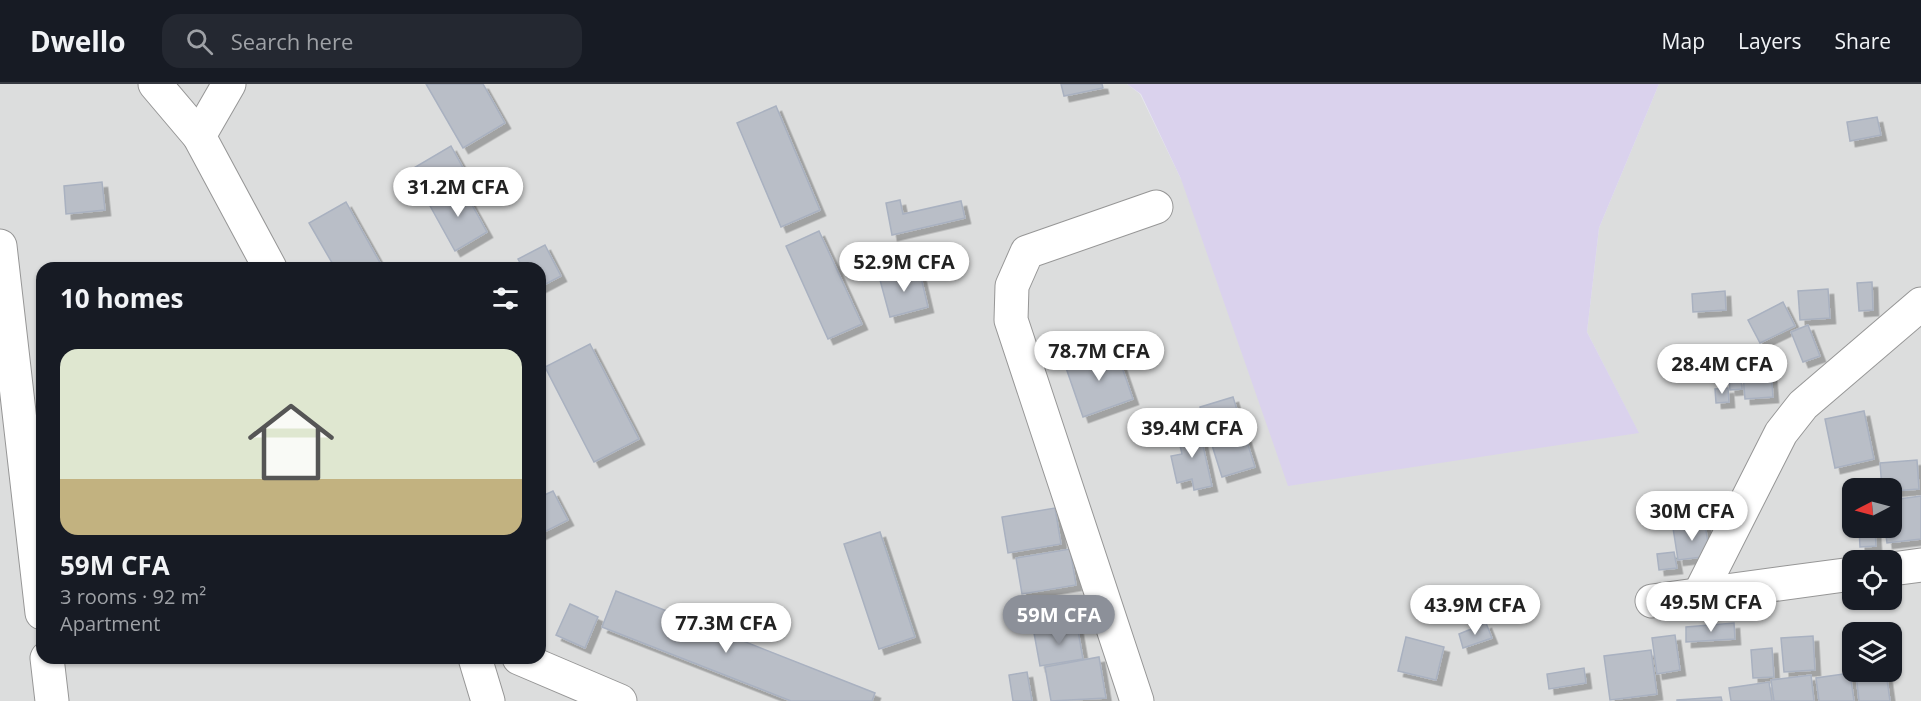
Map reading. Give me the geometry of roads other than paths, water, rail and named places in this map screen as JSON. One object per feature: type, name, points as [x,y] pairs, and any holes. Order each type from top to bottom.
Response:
[{"type":"street","points":[[155,84],[199,136],[267,262]]},
{"type":"street","points":[[199,136],[229,84]]},
{"type":"street","points":[[1137,701],[1011,320],[1012,285],[1027,252],[1156,207]]},
{"type":"street","points":[[0,246],[36,561]]},
{"type":"street","points":[[1699,595],[1781,433],[1803,405],[1921,304]]},
{"type":"street","points":[[1902,568],[1921,565]]},
{"type":"street","points":[[1652,602],[1842,575]]},
{"type":"street","points":[[48,664],[52,701]]},
{"type":"street","points":[[477,664],[488,701]]},
{"type":"street","points":[[533,664],[620,701]]}]
